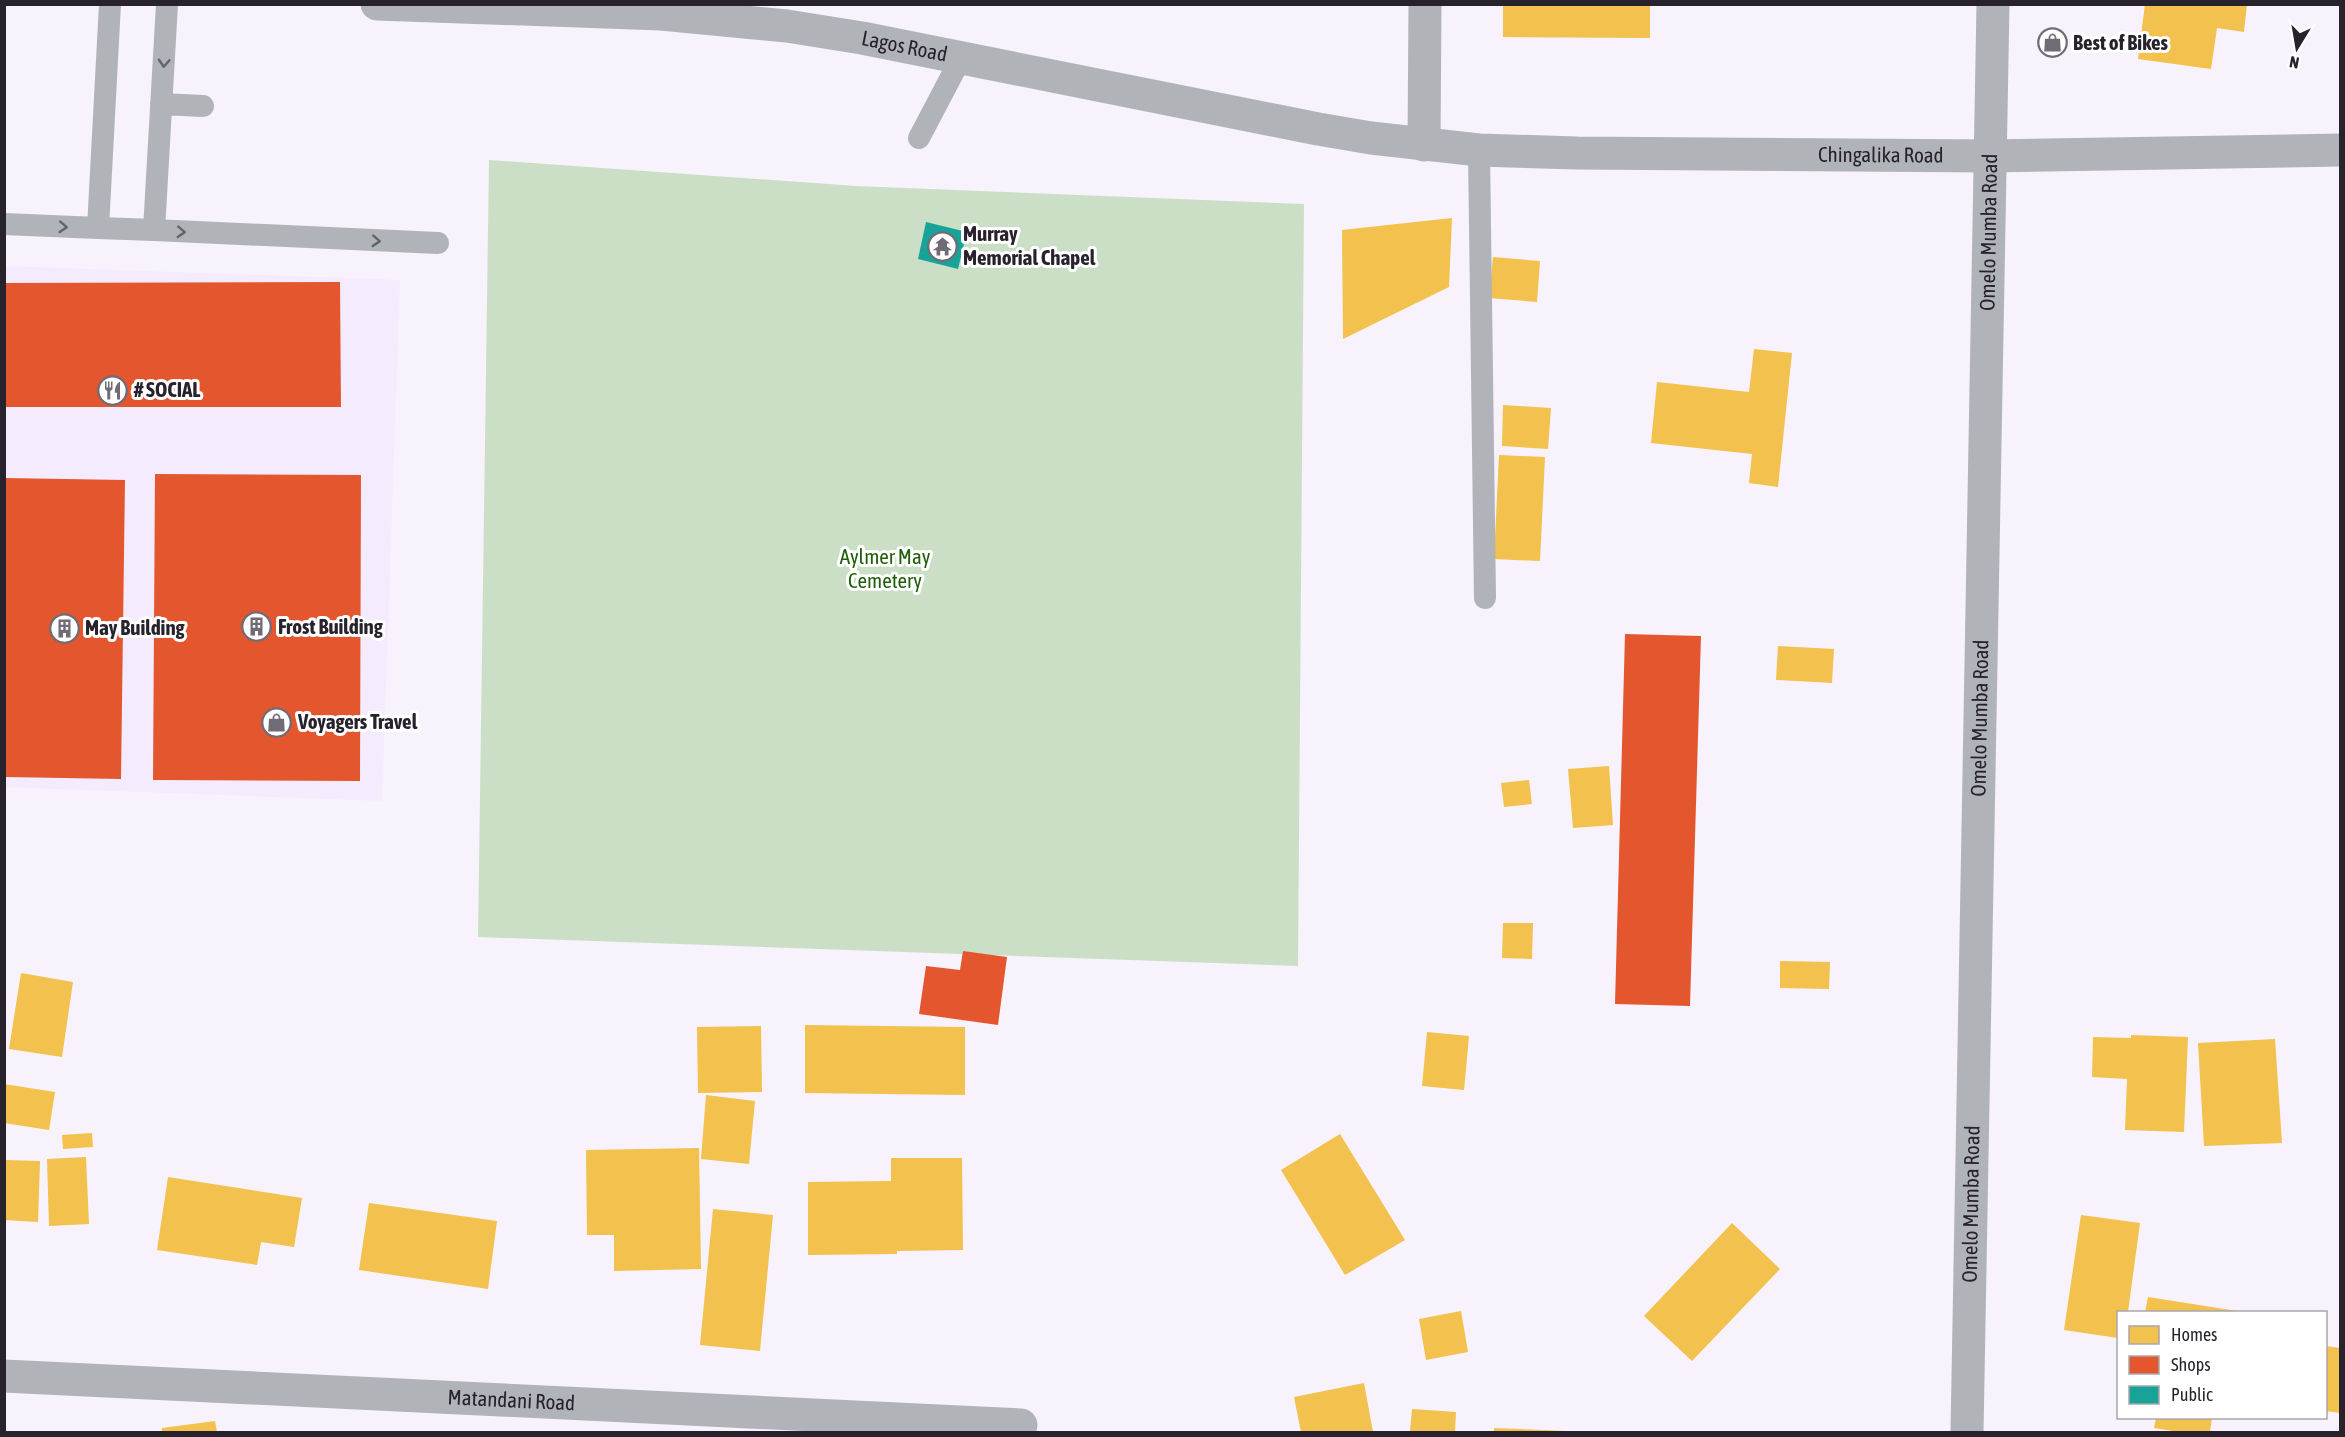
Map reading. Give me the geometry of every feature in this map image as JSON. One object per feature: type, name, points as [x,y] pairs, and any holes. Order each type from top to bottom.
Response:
[{"type":"street","name":"Lagos Road","points":[[377,4],[638,9],[787,26],[1318,129],[1424,145]]},
{"type":"street","points":[[1424,145],[1425,4]]},
{"type":"street","name":"Omelo Mumba Road","points":[[1967,1432],[1993,4]]},
{"type":"street","name":"Chingalika Road","points":[[1424,145],[1479,150],[1990,156],[2340,150]]},
{"type":"street","name":"Matandani Road","points":[[4,1376],[1021,1425]]},
{"type":"lane","points":[[98,228],[110,4]]},
{"type":"lane","points":[[154,230],[167,4]]},
{"type":"lane","points":[[919,138],[961,58]]},
{"type":"lane","points":[[161,104],[203,106]]},
{"type":"lane","points":[[1479,150],[1485,598]]},
{"type":"lane","points":[[4,224],[438,243]]},
{"type":"shaded area","points":[[5,266],[400,280],[382,801],[5,787]]},
{"type":"green space","name":"Aylmer May Cemetery","points":[[489,160],[856,186],[1304,204],[1298,966],[478,937]]},
{"type":"building: Homes","points":[[2145,4],[2247,4],[2244,32],[2217,28],[2211,69],[2138,59]]},
{"type":"building: Homes","points":[[1503,5],[1650,5],[1650,38],[1503,37]]},
{"type":"building: Homes","points":[[1452,218],[1449,287],[1343,339],[1342,230]]},
{"type":"building: Homes","points":[[1493,257],[1540,261],[1537,302],[1489,298]]},
{"type":"building: Homes","points":[[1754,349],[1792,353],[1778,487],[1749,483],[1752,454],[1651,443],[1657,382],[1749,392]]},
{"type":"building: Homes","points":[[1503,405],[1551,408],[1548,449],[1502,446]]},
{"type":"building: Homes","points":[[1499,455],[1545,457],[1540,561],[1494,559]]},
{"type":"building: Homes","points":[[1778,646],[1834,649],[1832,683],[1776,680]]},
{"type":"building: Homes","points":[[1609,766],[1613,825],[1573,828],[1568,769]]},
{"type":"building: Homes","points":[[1529,780],[1532,804],[1504,807],[1501,783]]},
{"type":"building: Homes","points":[[1503,923],[1533,923],[1532,959],[1502,958]]},
{"type":"building: Homes","points":[[1780,961],[1830,962],[1829,989],[1780,988]]},
{"type":"building: Homes","points":[[21,973],[73,982],[62,1057],[9,1049]]},
{"type":"building: Homes","points":[[805,1025],[965,1027],[965,1095],[805,1093]]},
{"type":"building: Homes","points":[[761,1026],[762,1092],[698,1093],[697,1027]]},
{"type":"building: Homes","points":[[1427,1032],[1469,1036],[1464,1090],[1422,1086]]},
{"type":"building: Homes","points":[[2131,1035],[2188,1037],[2184,1132],[2125,1130],[2127,1079],[2092,1077],[2093,1037],[2131,1038]]},
{"type":"building: Homes","points":[[2275,1039],[2282,1143],[2204,1146],[2198,1043]]},
{"type":"building: Homes","points":[[4,1084],[55,1092],[49,1130],[4,1123]]},
{"type":"building: Homes","points":[[706,1095],[755,1101],[749,1164],[701,1159]]},
{"type":"building: Homes","points":[[92,1133],[93,1147],[63,1149],[62,1135]]},
{"type":"building: Homes","points":[[1340,1134],[1405,1240],[1345,1275],[1281,1170]]},
{"type":"building: Homes","points":[[699,1148],[701,1269],[614,1271],[614,1235],[587,1235],[586,1150]]},
{"type":"building: Homes","points":[[86,1157],[89,1224],[49,1226],[47,1159]]},
{"type":"building: Homes","points":[[891,1158],[962,1158],[963,1250],[897,1251],[897,1254],[808,1255],[808,1182],[891,1181]]},
{"type":"building: Homes","points":[[4,1160],[40,1161],[38,1222],[4,1220]]},
{"type":"building: Homes","points":[[168,1177],[302,1198],[294,1247],[261,1242],[257,1265],[157,1250]]},
{"type":"building: Homes","points":[[369,1203],[497,1221],[488,1289],[359,1270]]},
{"type":"building: Homes","points":[[713,1209],[773,1215],[760,1351],[700,1345]]},
{"type":"building: Homes","points":[[2081,1215],[2140,1223],[2128,1311],[2117,1311],[2117,1338],[2064,1330]]},
{"type":"building: Homes","points":[[1732,1223],[1780,1269],[1692,1361],[1644,1316]]},
{"type":"building: Homes","points":[[2148,1297],[2237,1311],[2145,1311]]},
{"type":"building: Homes","points":[[1461,1311],[1468,1352],[1426,1360],[1419,1319]]},
{"type":"building: Homes","points":[[2327,1346],[2340,1348],[2340,1413],[2327,1411]]},
{"type":"building: Homes","points":[[1364,1383],[1373,1432],[1301,1432],[1294,1397]]},
{"type":"building: Homes","points":[[1412,1409],[1456,1412],[1455,1432],[1410,1432]]},
{"type":"building: Homes","points":[[2156,1419],[2212,1419],[2210,1432],[2179,1432],[2154,1428]]},
{"type":"building: Homes","points":[[215,1421],[217,1432],[162,1432],[162,1428]]},
{"type":"building: Homes","points":[[1494,1428],[1566,1431],[1566,1432],[1494,1432]]},
{"type":"building: Shops","points":[[340,282],[341,407],[4,407],[4,283]]},
{"type":"building: Shops","name":"Frost Building","points":[[155,474],[361,475],[360,781],[153,780]]},
{"type":"building: Shops","name":"May Building","points":[[5,478],[125,480],[121,779],[5,777]]},
{"type":"building: Shops","points":[[1625,634],[1701,636],[1690,1006],[1615,1004]]},
{"type":"building: Shops","points":[[963,951],[1007,957],[998,1025],[919,1014],[926,966],[960,970]]},
{"type":"building: Public","name":"Murray Memorial Chapel","points":[[926,222],[967,232],[958,269],[918,259]]},
{"type":"place","name":"Best of Bikes","points":[[2052,43]]},
{"type":"place","name":"Murray Memorial Chapel","points":[[942,246]]},
{"type":"place","name":"# SOCIAL","points":[[113,390]]},
{"type":"place","name":"Frost Building","points":[[257,627]]},
{"type":"place","name":"May Building","points":[[64,628]]},
{"type":"place","name":"Voyagers Travel","points":[[277,722]]}]
